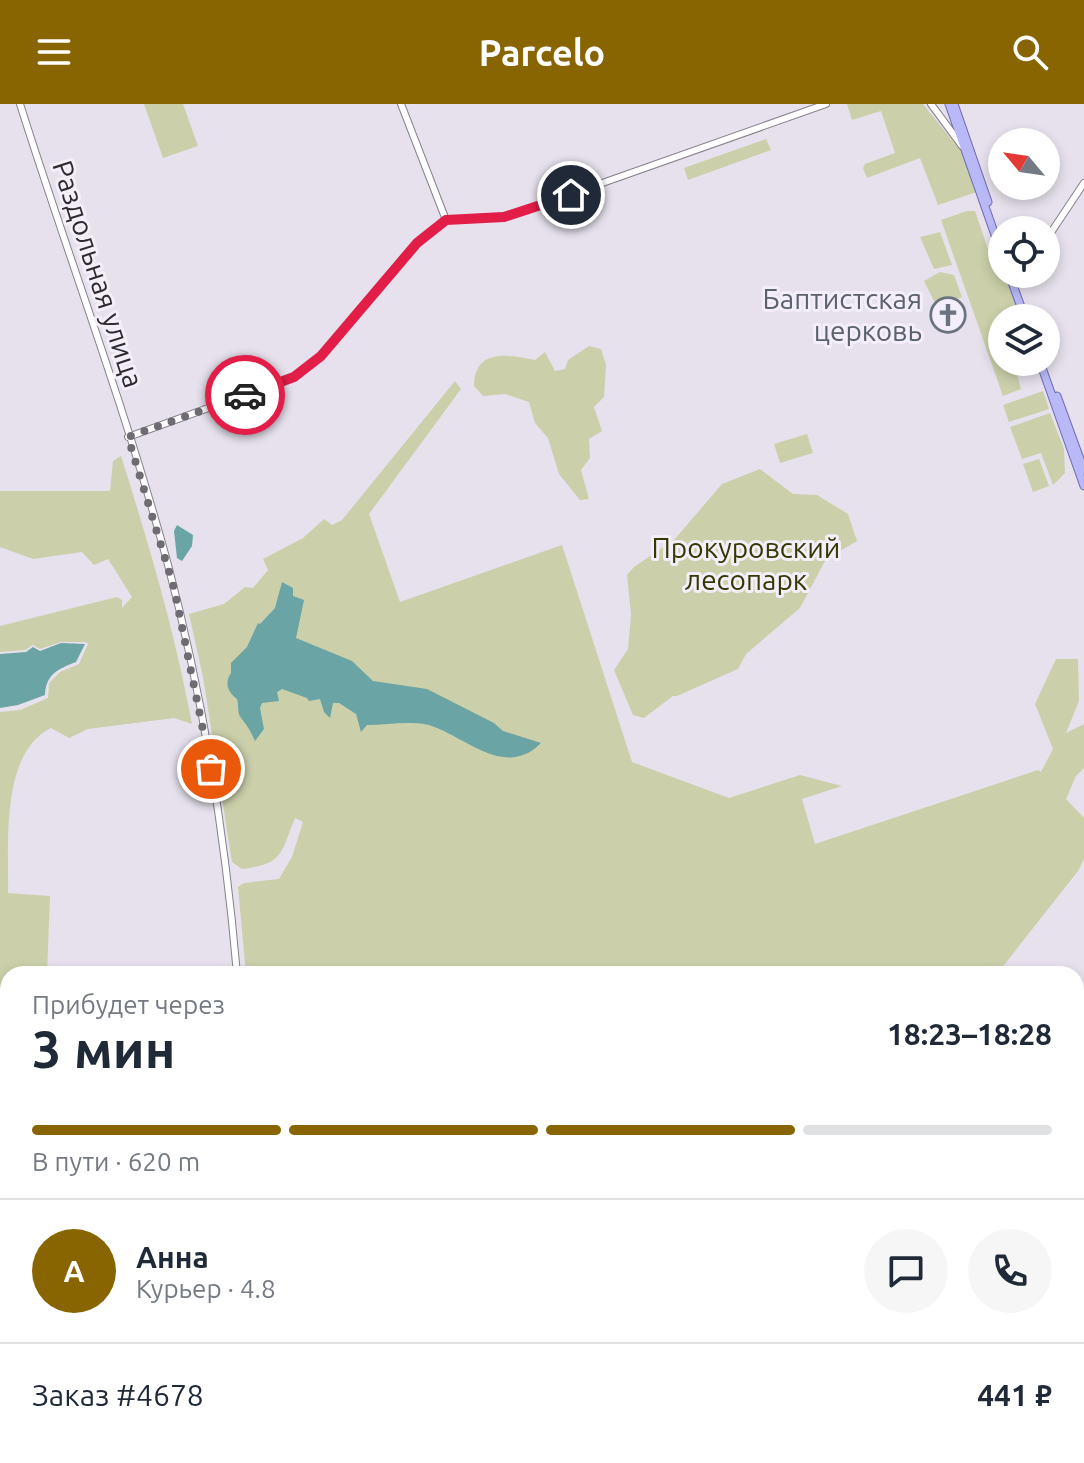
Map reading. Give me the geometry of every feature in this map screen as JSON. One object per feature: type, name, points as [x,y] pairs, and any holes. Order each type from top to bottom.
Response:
[{"type":"main road","name":"Раздольная улица","points":[[20,104],[167,563],[202,716],[222,840],[236,966]]},
{"type":"main road","points":[[401,104],[446,220]]},
{"type":"main road","points":[[128,437],[294,377],[321,356],[417,243],[446,220],[509,216],[826,104]]},
{"type":"main road","points":[[931,104],[964,149]]},
{"type":"main road","points":[[951,104],[988,216]]},
{"type":"main road","points":[[951,104],[993,216]]},
{"type":"main road","points":[[1060,219],[1084,183]]},
{"type":"main road","points":[[1048,376],[1084,470]]},
{"type":"main road","points":[[1048,376],[1084,486]]},
{"type":"green space","points":[[144,104],[183,104],[198,146],[163,158]]},
{"type":"green space","points":[[847,104],[923,104],[961,151],[977,192],[938,205],[920,158],[867,178],[863,168],[865,164],[895,153],[881,111],[852,120]]},
{"type":"green space","points":[[766,139],[771,150],[688,180],[684,168]]},
{"type":"green space","points":[[975,211],[988,249],[988,288],[1012,288],[1018,304],[988,304],[988,353],[941,220]]},
{"type":"green space","points":[[940,232],[952,265],[934,269],[920,237]]},
{"type":"green space","points":[[940,272],[954,275],[962,297],[937,307],[924,281]]},
{"type":"green space","points":[[589,346],[601,349],[606,365],[604,397],[594,407],[602,431],[589,439],[590,458],[581,470],[589,499],[580,500],[559,474],[548,438],[535,423],[529,402],[505,394],[483,396],[474,386],[480,365],[494,357],[514,356],[535,360],[545,352],[555,371],[565,369],[568,360]]},
{"type":"green space","points":[[996,376],[1017,376],[1021,389],[1003,396]]},
{"type":"green space","points":[[455,381],[461,389],[369,514],[400,602],[562,545],[632,762],[729,798],[800,775],[842,786],[802,799],[815,844],[1038,770],[1041,772],[1053,749],[1035,704],[1056,659],[1078,659],[1079,701],[1066,733],[1084,724],[1084,768],[1076,776],[1066,799],[1084,818],[1084,859],[1078,871],[1003,966],[245,966],[238,887],[244,883],[279,879],[292,857],[303,822],[295,818],[283,849],[266,864],[242,869],[232,862],[203,677],[189,614],[224,604],[245,587],[253,588],[268,570],[263,559],[303,538],[324,519],[332,525],[342,520]]},
{"type":"green space","points":[[1043,391],[1049,409],[1009,422],[1003,405]]},
{"type":"green space","points":[[1050,413],[1064,449],[1065,473],[1053,485],[1041,453],[1022,459],[1010,427]]},
{"type":"green space","points":[[807,434],[813,453],[780,463],[774,444]]},
{"type":"green space","points":[[121,456],[142,522],[178,656],[192,724],[174,718],[88,729],[69,738],[51,728],[35,740],[23,757],[15,778],[9,826],[8,893],[50,896],[47,966],[0,966],[0,712],[20,710],[48,698],[49,683],[60,672],[79,664],[88,644],[61,642],[40,649],[33,645],[25,650],[0,652],[0,626],[117,597],[122,600],[122,608],[132,597],[108,559],[94,565],[82,552],[33,559],[0,547],[0,491],[110,491],[113,461]]},
{"type":"green space","points":[[1039,459],[1049,486],[1033,492],[1023,464]]},
{"type":"green space","name":"Прокуровский лесопарк","points":[[760,469],[793,494],[817,495],[848,514],[857,541],[826,559],[800,608],[746,654],[738,669],[673,696],[644,718],[633,715],[614,670],[628,649],[631,614],[627,575],[674,540],[722,484]]},
{"type":"shaded area","points":[[177,525],[193,535],[192,546],[182,561],[177,558],[174,531]]},
{"type":"shaded area","points":[[282,582],[293,588],[293,596],[304,600],[296,638],[352,661],[373,681],[427,689],[494,723],[503,731],[541,743],[526,754],[512,757],[481,750],[424,724],[367,725],[361,732],[356,714],[339,703],[333,703],[330,718],[324,712],[320,699],[309,701],[282,689],[277,692],[279,701],[262,703],[264,729],[255,741],[240,716],[237,699],[227,684],[231,663],[247,647],[258,623],[275,608]]},
{"type":"shaded area","points":[[61,643],[85,644],[76,662],[51,677],[45,695],[0,708],[0,654],[26,652],[33,647],[40,651]]},
{"type":"way so far","points":[[211,769],[174,588],[128,437],[245,395]]},
{"type":"place","name":"Баптистская церковь","points":[[948,315]]},
{"type":"route","points":[[245,395],[294,377],[321,356],[417,243],[446,220],[504,217],[571,195]]}]
